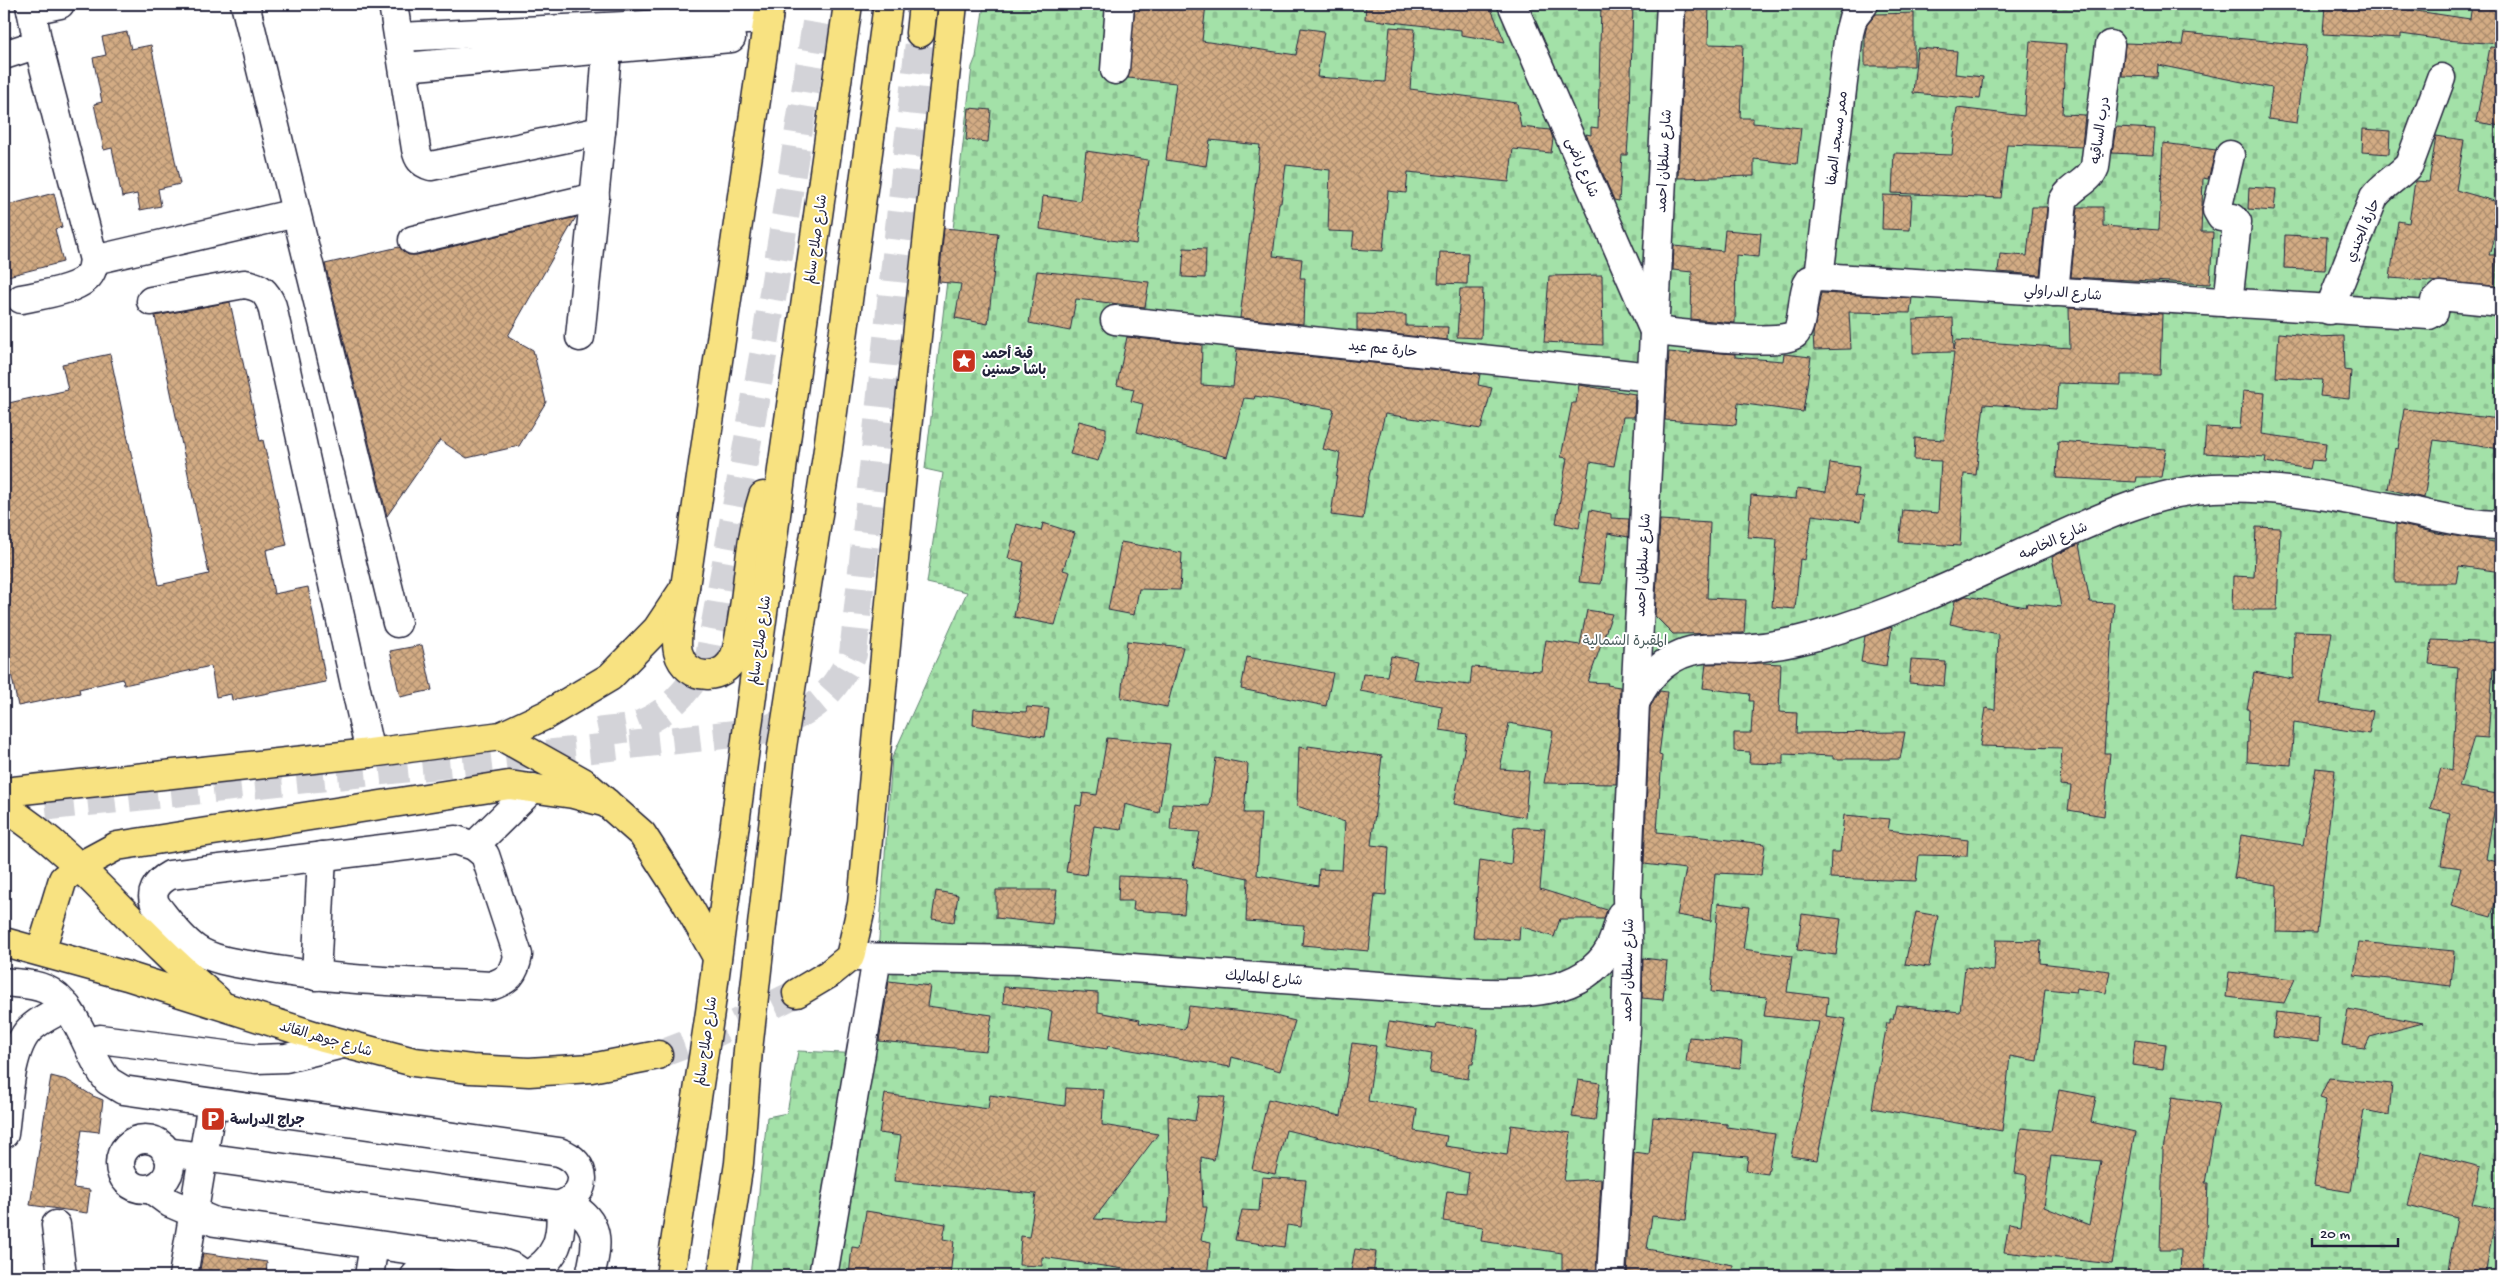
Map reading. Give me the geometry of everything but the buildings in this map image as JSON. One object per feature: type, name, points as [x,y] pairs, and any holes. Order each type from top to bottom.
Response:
[{"type":"main road","name":"شارع صلاح سالم","points":[[670,1276],[709,1022],[716,955],[783,462],[848,4]]},
{"type":"main road","points":[[722,1276],[739,1163],[748,1050],[782,747],[827,456],[888,4]]},
{"type":"main road","points":[[920,33],[923,4]]},
{"type":"main road","points":[[797,993],[829,974],[864,957],[862,904],[901,484],[953,4]]},
{"type":"main road","points":[[768,19],[685,587],[678,651],[688,667],[698,673],[712,676],[718,674],[728,668],[736,653],[757,518],[764,492],[783,462]]},
{"type":"main road","points":[[4,792],[370,753],[501,736],[546,715],[610,677],[657,629],[685,587]]},
{"type":"main road","points":[[501,736],[583,782],[642,834],[686,902],[716,955]]},
{"type":"main road","points":[[41,951],[63,879],[80,866],[117,846],[510,785],[573,794],[608,803]]},
{"type":"main road","points":[[4,807],[33,825],[80,866],[163,951],[222,1005]]},
{"type":"main road","name":"شارع جوهر القائد","points":[[4,942],[41,951],[222,1005],[343,1044],[414,1062],[471,1069],[529,1072],[591,1068],[658,1055]]},
{"type":"street","points":[[21,299],[73,286],[84,281],[92,272],[94,260],[30,7],[60,4]]},
{"type":"street","points":[[245,4],[397,624]]},
{"type":"street","points":[[393,4],[400,37],[417,158],[422,164],[431,166],[601,131]]},
{"type":"street","points":[[1115,70],[1120,4]]},
{"type":"street","name":"شارع راضى","points":[[1512,4],[1654,331]]},
{"type":"street","name":"شارع سلطان احمد","points":[[1612,1276],[1626,1027],[1627,897],[1635,702],[1671,4]]},
{"type":"street","name":"ممر مسجد الصفا","points":[[1819,277],[1849,33],[1853,18],[1864,4]]},
{"type":"street","points":[[404,67],[597,50],[655,35],[768,19]]},
{"type":"street","points":[[400,37],[655,35]]},
{"type":"street","points":[[4,55],[38,44]]},
{"type":"street","name":"درب الساقيه","points":[[2054,292],[2063,201],[2069,191],[2090,177],[2095,167],[2110,45]]},
{"type":"street","points":[[597,50],[590,119],[596,129],[601,131]]},
{"type":"street","name":"حارة الجندي","points":[[2329,310],[2374,197],[2382,187],[2400,175],[2409,165],[2441,78]]},
{"type":"street","points":[[580,337],[601,131]]},
{"type":"street","points":[[2228,303],[2237,222],[2233,218],[2221,217],[2217,210],[2230,155]]},
{"type":"street","points":[[413,240],[595,197]]},
{"type":"street","points":[[94,260],[296,213]]},
{"type":"street","points":[[1654,331],[1771,341],[1791,337],[1798,330],[1807,286],[1810,280],[1819,277]]},
{"type":"street","name":"شارع الدراولي","points":[[1819,277],[2429,315],[2434,312],[2435,301],[2440,296],[2501,302]]},
{"type":"street","points":[[151,301],[244,284],[257,286],[267,294],[272,306],[370,753]]},
{"type":"street","name":"حارة عم عيد","points":[[1115,320],[1652,377]]},
{"type":"street","name":"شارع الخاصه","points":[[1635,702],[1643,686],[1654,672],[1668,661],[1684,653],[1702,649],[1760,647],[1817,636],[1925,596],[2086,524],[2150,500],[2180,493],[2211,488],[2242,488],[2325,495],[2473,523],[2501,525]]},
{"type":"street","points":[[474,846],[532,788]]},
{"type":"street","points":[[456,840],[474,846],[485,855],[518,955],[516,970],[505,981],[491,986],[316,976],[223,960],[197,950],[174,929],[155,904],[153,892],[159,881],[170,875],[322,856],[456,840]]},
{"type":"street","points":[[316,976],[322,856]]},
{"type":"street","name":"شارع المماليك","points":[[864,957],[1022,960],[1462,992],[1521,993],[1563,984],[1597,964],[1610,948],[1627,897]]},
{"type":"street","points":[[823,1276],[864,957]]},
{"type":"street","points":[[4,982],[34,985],[47,989],[67,1006],[92,1058],[108,1081],[115,1086],[132,1092],[559,1152],[569,1156],[577,1163],[582,1173],[582,1183],[578,1193],[570,1202],[560,1205]]},
{"type":"street","points":[[4,1134],[16,1054],[21,1042],[40,1021],[67,1006]]},
{"type":"street","points":[[100,1039],[256,1059],[295,1056],[343,1044]]},
{"type":"street","points":[[183,1276],[212,1103]]},
{"type":"street","points":[[166,1152],[169,1170],[160,1185],[142,1189],[126,1181],[120,1164],[122,1155],[127,1147],[134,1142],[143,1140],[152,1141],[166,1152],[575,1208],[587,1216],[595,1229],[596,1244],[590,1276]]},
{"type":"street","points":[[151,1188],[170,1203],[194,1215],[215,1222],[498,1262],[513,1267],[526,1276],[538,1270],[558,1247],[561,1221],[560,1205]]},
{"type":"street","points":[[56,1225],[62,1276]]},
{"type":"street","points":[[369,1276],[374,1245]]},
{"type":"street","points":[[415,1276],[436,1254]]},
{"type":"green space","name":"المقبرة الشمالية","points":[[984,4],[2501,4],[2501,1276],[750,1276],[767,1117],[787,1113],[798,1051],[864,1054],[876,980],[892,758],[967,592],[927,583],[943,473],[925,469],[972,67],[976,57]]},
{"type":"tunnel","points":[[598,732],[629,728],[655,717],[685,691],[709,657],[763,356],[819,4]]},
{"type":"tunnel","points":[[4,811],[762,731],[806,711],[826,695],[844,671],[853,654],[920,33]]},
{"type":"tunnel","points":[[658,1055],[716,1033],[797,993]]},
{"type":"place","name":"قبة أحمد باشا حسنين","points":[[964,361]]},
{"type":"place","name":"جراج الدراسة","points":[[213,1119]]}]
